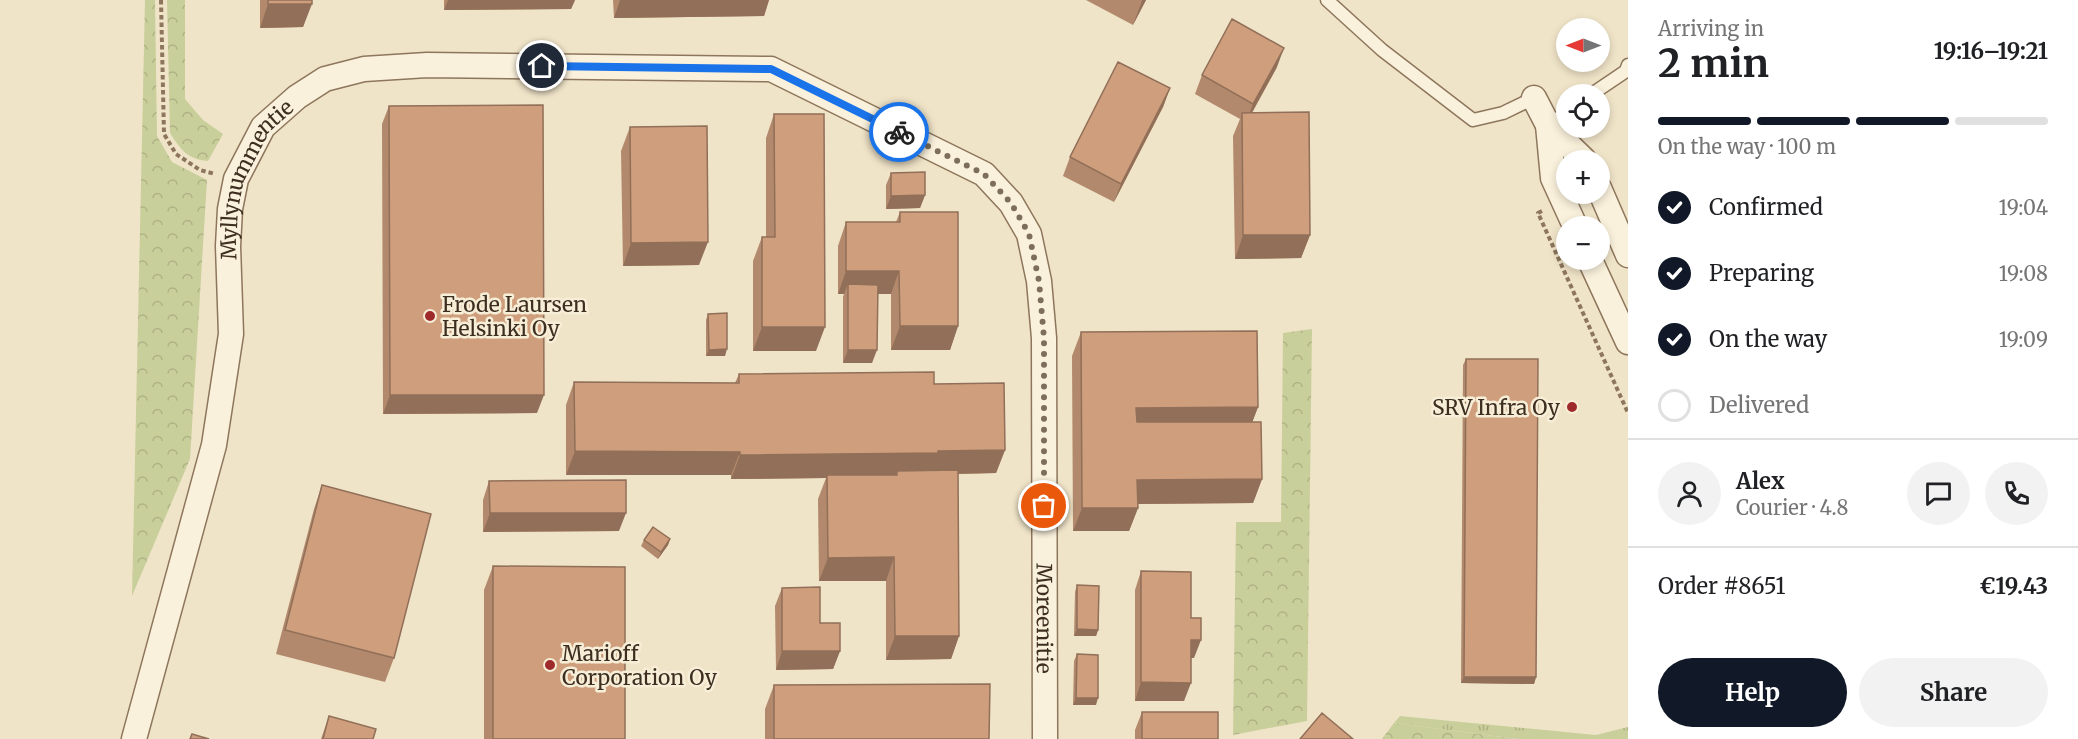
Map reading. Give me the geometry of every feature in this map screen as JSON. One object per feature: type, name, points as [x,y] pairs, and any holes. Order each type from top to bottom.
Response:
[{"type":"street","name":"Myllynummentie","points":[[134,739],[214,445],[231,334],[228,246],[230,209],[236,179],[264,127],[297,97],[325,79],[364,69],[427,65],[771,69]]},
{"type":"street","name":"Moreenitie","points":[[771,69],[984,174],[1011,203],[1029,234],[1039,281],[1044,338],[1045,739]]},
{"type":"street","points":[[1533,98],[1556,118]]},
{"type":"street","points":[[1556,134],[1553,178],[1570,216]]},
{"type":"street","points":[[1606,204],[1628,255]]},
{"type":"street","points":[[1595,270],[1628,342]]},
{"type":"lane","points":[[1327,0],[1382,50],[1473,120],[1503,113],[1533,98]]},
{"type":"lane","points":[[1607,84],[1626,71],[1628,65]]},
{"type":"path","points":[[161,0],[164,134],[176,154],[200,170],[236,179]]},
{"type":"green space","points":[[145,0],[155,0],[157,136],[172,162],[207,180],[190,459],[132,596]]},
{"type":"green space","points":[[167,0],[185,0],[185,99],[203,120],[223,134],[208,161],[185,153],[170,133]]},
{"type":"green space","points":[[1312,329],[1307,721],[1233,735],[1236,522],[1281,522],[1283,333]]},
{"type":"green space","points":[[1400,716],[1596,735],[1628,727],[1628,739],[1517,739],[1394,723]]},
{"type":"green space","points":[[1394,723],[1517,739],[1382,739]]},
{"type":"building","points":[[268,0],[312,0],[312,4],[268,4]]},
{"type":"building","points":[[1232,19],[1284,48],[1253,104],[1202,75]]},
{"type":"building","points":[[1118,62],[1170,88],[1121,184],[1070,157]]},
{"type":"building","points":[[543,105],[544,395],[390,395],[389,106]]},
{"type":"building","points":[[1309,112],[1310,235],[1243,235],[1242,113]]},
{"type":"building","points":[[774,114],[824,114],[825,327],[762,327],[762,237],[775,237]]},
{"type":"building","points":[[707,126],[708,242],[631,243],[630,127]]},
{"type":"building","points":[[925,172],[925,195],[891,196],[891,173]]},
{"type":"building","points":[[900,212],[958,212],[958,326],[900,326],[899,271],[846,271],[846,222],[900,222]]},
{"type":"building","points":[[848,284],[878,285],[877,350],[848,350]]},
{"type":"building","points":[[727,313],[727,349],[709,350],[708,314]]},
{"type":"building","points":[[1257,331],[1258,407],[1136,408],[1137,422],[1261,422],[1262,479],[1137,480],[1138,508],[1082,508],[1081,332]]},
{"type":"building","points":[[1466,359],[1538,359],[1536,677],[1464,677]]},
{"type":"building","points":[[934,372],[934,384],[1004,383],[1005,450],[740,455],[740,452],[575,451],[574,382],[739,383],[739,374]]},
{"type":"building","points":[[958,470],[959,636],[895,636],[894,557],[828,558],[827,475],[897,475],[897,471]]},
{"type":"building","points":[[626,480],[626,513],[490,513],[489,481]]},
{"type":"building","points":[[322,485],[431,514],[394,658],[285,630]]},
{"type":"building","points":[[653,527],[670,539],[661,552],[644,540]]},
{"type":"building","name":"Marioff Corporation Oy","points":[[493,566],[625,567],[625,739],[493,739]]},
{"type":"building","points":[[1141,571],[1191,572],[1191,618],[1201,618],[1201,640],[1191,640],[1191,683],[1141,682]]},
{"type":"building","points":[[1077,585],[1099,586],[1098,630],[1077,629]]},
{"type":"building","points":[[820,587],[820,623],[840,623],[840,651],[782,651],[782,588]]},
{"type":"building","points":[[1077,654],[1098,655],[1098,698],[1076,698]]},
{"type":"building","points":[[990,684],[989,739],[774,739],[774,685]]},
{"type":"building","points":[[1142,712],[1218,712],[1218,739],[1142,739]]},
{"type":"building","points":[[1322,713],[1353,739],[1300,739]]},
{"type":"building","points":[[329,716],[376,729],[373,739],[323,739]]},
{"type":"building","points":[[192,734],[209,739],[190,739]]},
{"type":"way so far","points":[[899,132],[984,174],[1011,203],[1029,234],[1039,281],[1044,338],[1044,506]]},
{"type":"place","name":"Frode Laursen Helsinki Oy","points":[[430,316]]},
{"type":"place","name":"SRV Infra Oy","points":[[1572,407]]},
{"type":"place","name":"Marioff Corporation Oy","points":[[550,665]]},
{"type":"route","points":[[542,66],[771,69],[899,132]]}]
